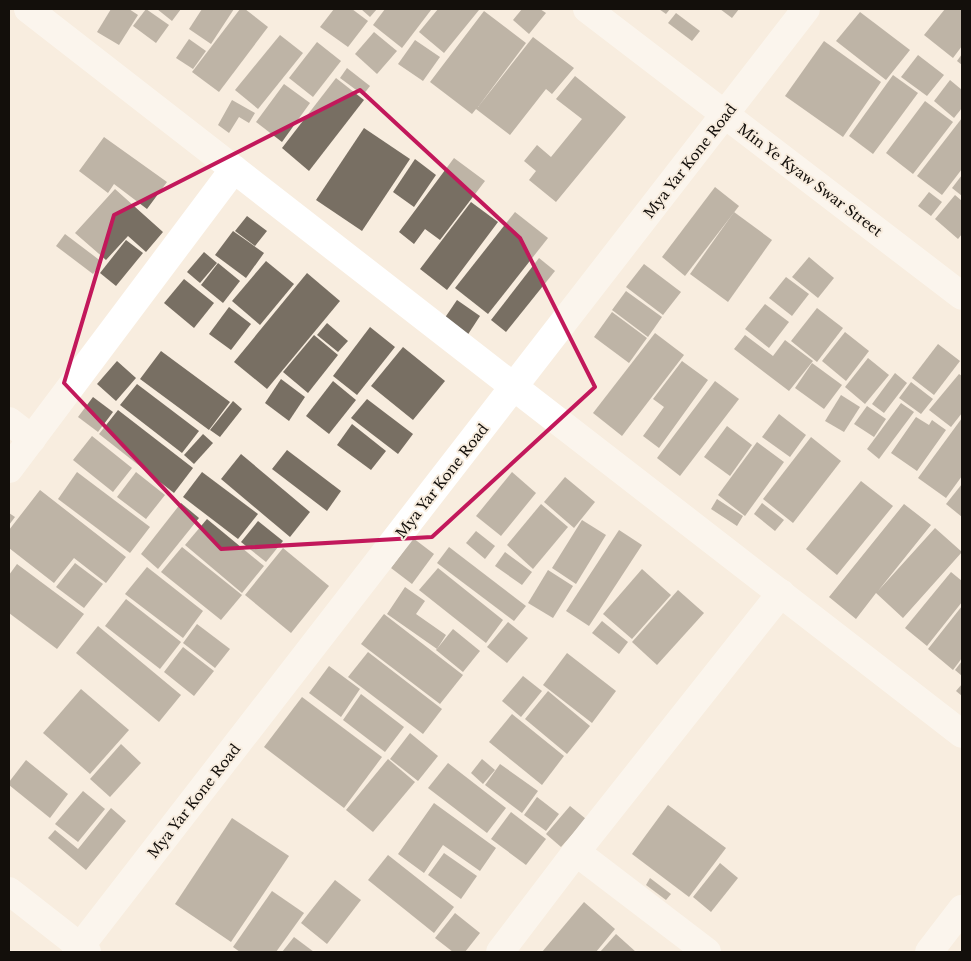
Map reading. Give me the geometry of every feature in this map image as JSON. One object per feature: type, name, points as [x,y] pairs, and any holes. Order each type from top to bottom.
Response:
[{"type":"street","points":[[28,9],[962,734]]},
{"type":"street","name":"Min Ye Kyaw Swar Street","points":[[587,9],[962,296]]},
{"type":"street","name":"Mya Yar Kone Road","points":[[81,950],[806,9]]},
{"type":"street","points":[[9,469],[234,169]]},
{"type":"street","points":[[9,421],[32,439]]},
{"type":"street","points":[[500,952],[576,852],[781,593]]},
{"type":"street","points":[[576,852],[707,952]]},
{"type":"street","points":[[9,891],[81,950]]},
{"type":"street","points":[[929,952],[962,909]]},
{"type":"highlighted area","points":[[360,90],[520,238],[595,387],[432,537],[221,549],[64,383],[114,215]]},
{"type":"building","points":[[111,9],[129,9],[138,15],[119,45],[97,32]]},
{"type":"building","points":[[146,9],[169,25],[156,43],[133,26]]},
{"type":"building","points":[[157,9],[181,9],[172,21]]},
{"type":"building","points":[[202,9],[234,9],[211,44],[189,29]]},
{"type":"building","points":[[240,9],[245,9],[268,27],[219,92],[192,72]]},
{"type":"building","points":[[334,9],[352,9],[368,21],[348,47],[320,27]]},
{"type":"building","points":[[361,9],[377,9],[370,17]]},
{"type":"building","points":[[385,9],[431,10],[402,48],[373,25]]},
{"type":"building","points":[[438,9],[479,10],[444,53],[419,32]]},
{"type":"building","points":[[522,9],[540,9],[546,13],[529,34],[513,20]]},
{"type":"building","points":[[659,9],[670,9],[666,14]]},
{"type":"building","points":[[720,9],[739,9],[732,18]]},
{"type":"building","points":[[945,9],[962,9],[962,46],[953,58],[924,35]]},
{"type":"building","points":[[484,11],[526,43],[478,107],[533,37],[574,68],[552,94],[546,89],[510,135],[476,109],[472,114],[430,82]]},
{"type":"building","points":[[860,12],[910,50],[886,80],[836,41]]},
{"type":"building","points":[[676,13],[700,31],[692,41],[668,23]]},
{"type":"building","points":[[374,32],[397,51],[377,74],[355,54]]},
{"type":"building","points":[[280,35],[303,53],[258,109],[235,90]]},
{"type":"building","points":[[189,39],[206,51],[193,69],[176,58]]},
{"type":"building","points":[[415,40],[440,57],[423,81],[398,64]]},
{"type":"building","points":[[824,41],[881,82],[843,137],[785,96]]},
{"type":"building","points":[[317,42],[341,61],[313,97],[289,78]]},
{"type":"building","points":[[962,54],[962,65],[957,61]]},
{"type":"building","points":[[918,55],[944,75],[927,96],[901,77]]},
{"type":"building","points":[[347,68],[370,86],[363,95],[340,78]]},
{"type":"building","points":[[893,75],[918,93],[873,154],[849,136]]},
{"type":"building","points":[[575,76],[626,117],[556,202],[529,180],[536,171],[524,161],[537,145],[551,157],[582,119],[556,99]]},
{"type":"building","points":[[336,78],[364,100],[309,171],[282,148]]},
{"type":"building","points":[[950,80],[962,90],[962,108],[954,118],[934,101]]},
{"type":"building","points":[[284,84],[310,103],[282,142],[256,122]]},
{"type":"building","points":[[232,100],[255,113],[249,123],[239,117],[229,133],[218,125]]},
{"type":"building","points":[[925,101],[953,122],[913,174],[886,153]]},
{"type":"building","points":[[962,118],[962,169],[942,195],[917,176]]},
{"type":"building","points":[[364,128],[410,159],[362,231],[316,200]]},
{"type":"building","points":[[104,137],[167,182],[147,209],[114,184],[108,193],[79,171]]},
{"type":"building","points":[[454,158],[485,181],[440,240],[425,229],[414,244],[399,232]]},
{"type":"building","points":[[415,159],[436,175],[414,207],[393,192]]},
{"type":"building","points":[[962,175],[962,196],[952,188]]},
{"type":"building","points":[[715,187],[739,206],[685,276],[662,257]]},
{"type":"building","points":[[115,189],[163,232],[146,252],[128,236],[106,260],[75,233]]},
{"type":"building","points":[[929,192],[942,202],[931,216],[918,206]]},
{"type":"building","points":[[955,195],[962,201],[962,234],[958,239],[935,219]]},
{"type":"building","points":[[471,202],[498,222],[447,290],[420,269]]},
{"type":"building","points":[[515,212],[548,238],[488,314],[455,288]]},
{"type":"building","points":[[734,212],[772,240],[728,302],[690,274]]},
{"type":"building","points":[[247,216],[267,231],[255,246],[235,231]]},
{"type":"building","points":[[233,231],[264,253],[246,278],[215,255]]},
{"type":"building","points":[[65,234],[102,262],[93,274],[56,246]]},
{"type":"building","points":[[126,240],[143,253],[116,286],[100,273]]},
{"type":"building","points":[[204,252],[217,263],[200,283],[187,272]]},
{"type":"building","points":[[809,257],[834,278],[818,298],[792,277]]},
{"type":"building","points":[[539,258],[555,271],[506,332],[491,320]]},
{"type":"building","points":[[266,261],[294,284],[260,325],[232,301]]},
{"type":"building","points":[[218,263],[240,281],[223,303],[201,285]]},
{"type":"building","points":[[644,264],[681,292],[663,315],[626,287]]},
{"type":"building","points":[[307,273],[340,301],[267,389],[234,362]]},
{"type":"building","points":[[786,277],[809,294],[792,316],[769,298]]},
{"type":"building","points":[[184,279],[214,303],[194,328],[164,303]]},
{"type":"building","points":[[626,291],[662,317],[648,337],[612,310]]},
{"type":"building","points":[[457,300],[480,316],[465,339],[442,322]]},
{"type":"building","points":[[765,304],[789,322],[769,348],[745,329]]},
{"type":"building","points":[[229,307],[251,324],[231,350],[209,334]]},
{"type":"building","points":[[817,308],[843,328],[817,362],[791,341]]},
{"type":"building","points":[[612,312],[647,338],[629,363],[594,337]]},
{"type":"building","points":[[327,323],[348,341],[338,352],[317,335]]},
{"type":"building","points":[[370,327],[395,347],[357,395],[333,376]]},
{"type":"building","points":[[845,332],[869,351],[846,381],[822,361]]},
{"type":"building","points":[[655,333],[684,355],[622,436],[593,413]]},
{"type":"building","points":[[314,335],[338,355],[308,393],[283,372]]},
{"type":"building","points":[[745,335],[773,356],[785,340],[813,361],[789,391],[734,349]]},
{"type":"building","points":[[938,344],[960,361],[934,395],[912,378]]},
{"type":"building","points":[[403,347],[445,381],[413,420],[371,386]]},
{"type":"building","points":[[161,351],[230,402],[209,430],[140,379]]},
{"type":"building","points":[[868,358],[889,375],[865,404],[845,387]]},
{"type":"building","points":[[117,361],[136,378],[116,401],[97,384]]},
{"type":"building","points":[[682,361],[708,380],[659,448],[643,436],[664,407],[653,399]]},
{"type":"building","points":[[812,363],[842,385],[824,409],[795,388]]},
{"type":"building","points":[[895,373],[907,383],[884,413],[872,404]]},
{"type":"building","points":[[959,374],[962,376],[962,413],[951,427],[929,410]]},
{"type":"building","points":[[281,379],[305,397],[289,421],[265,403]]},
{"type":"building","points":[[333,381],[356,400],[329,434],[306,416]]},
{"type":"building","points":[[715,381],[739,399],[680,476],[657,458]]},
{"type":"building","points":[[911,382],[933,399],[921,414],[899,398]]},
{"type":"building","points":[[137,384],[199,431],[182,453],[120,405]]},
{"type":"building","points":[[841,395],[860,407],[844,432],[825,421]]},
{"type":"building","points":[[93,397],[113,412],[98,432],[78,417]]},
{"type":"building","points":[[367,399],[413,434],[398,454],[351,418]]},
{"type":"building","points":[[233,401],[242,409],[220,437],[210,430]]},
{"type":"building","points":[[901,403],[914,412],[879,459],[867,449]]},
{"type":"building","points":[[867,406],[886,419],[874,437],[854,424]]},
{"type":"building","points":[[118,410],[193,468],[174,493],[99,434]]},
{"type":"building","points":[[779,414],[806,435],[790,457],[762,437]]},
{"type":"building","points":[[916,417],[929,425],[932,420],[946,430],[917,471],[891,453]]},
{"type":"building","points":[[962,418],[962,476],[946,498],[918,478]]},
{"type":"building","points":[[352,424],[386,451],[371,470],[337,445]]},
{"type":"building","points":[[727,426],[752,445],[730,476],[704,457]]},
{"type":"building","points":[[203,434],[213,443],[194,464],[184,455]]},
{"type":"building","points":[[92,436],[132,468],[113,492],[73,460]]},
{"type":"building","points":[[811,437],[841,461],[793,523],[763,499]]},
{"type":"building","points":[[757,442],[784,462],[745,516],[718,495]]},
{"type":"building","points":[[287,450],[341,491],[327,511],[272,469]]},
{"type":"building","points":[[241,454],[310,512],[290,537],[221,479]]},
{"type":"building","points":[[77,472],[150,527],[130,553],[58,499]]},
{"type":"building","points":[[136,472],[165,495],[146,519],[117,497]]},
{"type":"building","points":[[202,472],[258,514],[238,539],[183,497]]},
{"type":"building","points":[[512,472],[536,493],[501,536],[476,516]]},
{"type":"building","points":[[565,477],[595,502],[574,528],[544,502]]},
{"type":"building","points":[[861,481],[893,506],[837,575],[806,549]]},
{"type":"building","points":[[962,484],[962,517],[946,504]]},
{"type":"building","points":[[40,490],[126,557],[106,583],[74,558],[54,583],[9,548],[9,530]]},
{"type":"building","points":[[717,499],[743,516],[737,526],[711,509]]},
{"type":"building","points":[[181,503],[199,518],[158,569],[141,554]]},
{"type":"building","points":[[762,503],[784,520],[775,531],[754,514]]},
{"type":"building","points":[[541,504],[568,527],[533,569],[507,545]]},
{"type":"building","points":[[904,504],[931,525],[878,591],[935,528],[962,552],[903,618],[876,593],[856,619],[829,597]]},
{"type":"building","points":[[9,513],[15,517],[9,525]]},
{"type":"building","points":[[207,519],[264,566],[242,593],[185,545]]},
{"type":"building","points":[[582,520],[606,535],[576,584],[552,568]]},
{"type":"building","points":[[258,521],[283,541],[266,562],[241,542]]},
{"type":"building","points":[[619,530],[642,545],[589,626],[566,611]]},
{"type":"building","points":[[476,531],[495,546],[485,559],[466,543]]},
{"type":"building","points":[[413,538],[434,554],[412,584],[391,568]]},
{"type":"building","points":[[182,547],[242,595],[221,620],[161,572]]},
{"type":"building","points":[[449,547],[526,606],[514,621],[437,563]]},
{"type":"building","points":[[283,548],[329,586],[291,633],[245,595]]},
{"type":"building","points":[[505,552],[532,572],[522,585],[495,566]]},
{"type":"building","points":[[75,563],[103,584],[84,608],[56,587]]},
{"type":"building","points":[[17,564],[84,614],[57,649],[9,613],[9,575]]},
{"type":"building","points":[[147,567],[203,611],[183,638],[125,594]]},
{"type":"building","points":[[438,568],[503,620],[486,643],[419,590]]},
{"type":"building","points":[[642,569],[671,595],[632,639],[603,614]]},
{"type":"building","points":[[548,570],[573,586],[553,618],[528,603]]},
{"type":"building","points":[[951,572],[962,581],[962,602],[927,646],[905,628]]},
{"type":"building","points":[[405,587],[425,601],[416,614],[446,635],[437,649],[387,614]]},
{"type":"building","points":[[678,590],[704,613],[657,665],[632,642]]},
{"type":"building","points":[[126,599],[181,642],[160,669],[105,626]]},
{"type":"building","points":[[962,606],[962,658],[953,670],[928,649]]},
{"type":"building","points":[[384,614],[463,675],[440,704],[361,644]]},
{"type":"building","points":[[602,621],[628,642],[619,654],[592,633]]},
{"type":"building","points":[[508,622],[528,638],[507,663],[487,647]]},
{"type":"building","points":[[197,624],[230,649],[215,668],[183,643]]},
{"type":"building","points":[[98,626],[181,695],[159,722],[76,653]]},
{"type":"building","points":[[453,629],[480,651],[463,672],[436,650]]},
{"type":"building","points":[[183,647],[214,671],[194,696],[164,672]]},
{"type":"building","points":[[368,652],[442,709],[423,734],[348,677]]},
{"type":"building","points":[[567,653],[616,691],[592,723],[543,685]]},
{"type":"building","points":[[962,661],[962,676],[955,670]]},
{"type":"building","points":[[329,666],[360,689],[341,717],[309,693]]},
{"type":"building","points":[[523,676],[542,691],[521,717],[502,701]]},
{"type":"building","points":[[962,684],[962,696],[956,691]]},
{"type":"building","points":[[81,689],[129,730],[90,774],[43,733]]},
{"type":"building","points":[[548,691],[590,726],[567,754],[525,719]]},
{"type":"building","points":[[361,694],[404,727],[385,752],[343,720]]},
{"type":"building","points":[[302,697],[382,757],[344,808],[264,747]]},
{"type":"building","points":[[512,714],[564,756],[542,785],[489,742]]},
{"type":"building","points":[[410,733],[438,756],[418,781],[390,759]]},
{"type":"building","points":[[121,744],[141,763],[110,797],[90,779]]},
{"type":"building","points":[[388,759],[415,782],[373,832],[346,810]]},
{"type":"building","points":[[482,759],[495,770],[483,784],[471,773]]},
{"type":"building","points":[[26,760],[68,794],[50,818],[9,785],[9,782]]},
{"type":"building","points":[[448,763],[506,808],[487,833],[428,788]]},
{"type":"building","points":[[500,764],[538,791],[522,813],[485,785]]},
{"type":"building","points":[[83,791],[105,809],[78,842],[55,824]]},
{"type":"building","points":[[537,797],[559,814],[546,831],[524,815]]},
{"type":"building","points":[[434,803],[496,848],[480,871],[443,845],[424,873],[398,854]]},
{"type":"building","points":[[668,805],[726,848],[689,897],[632,854]]},
{"type":"building","points":[[570,806],[586,819],[561,847],[546,834]]},
{"type":"building","points":[[111,808],[126,821],[86,870],[48,838],[55,830],[78,849]]},
{"type":"building","points":[[511,812],[546,839],[526,865],[491,839]]},
{"type":"building","points":[[232,818],[289,856],[231,942],[175,904]]},
{"type":"building","points":[[444,853],[477,876],[461,899],[428,875]]},
{"type":"building","points":[[388,855],[454,907],[434,933],[368,880]]},
{"type":"building","points":[[720,863],[738,878],[711,912],[693,897]]},
{"type":"building","points":[[650,878],[671,894],[666,900],[646,885]]},
{"type":"building","points":[[335,880],[361,900],[327,944],[301,923]]},
{"type":"building","points":[[272,891],[304,913],[276,952],[240,952],[233,947]]},
{"type":"building","points":[[584,902],[615,929],[596,952],[542,952]]},
{"type":"building","points":[[455,913],[480,933],[465,952],[453,952],[435,938]]},
{"type":"building","points":[[616,934],[636,952],[600,952]]},
{"type":"building","points":[[294,937],[314,952],[282,952]]}]
